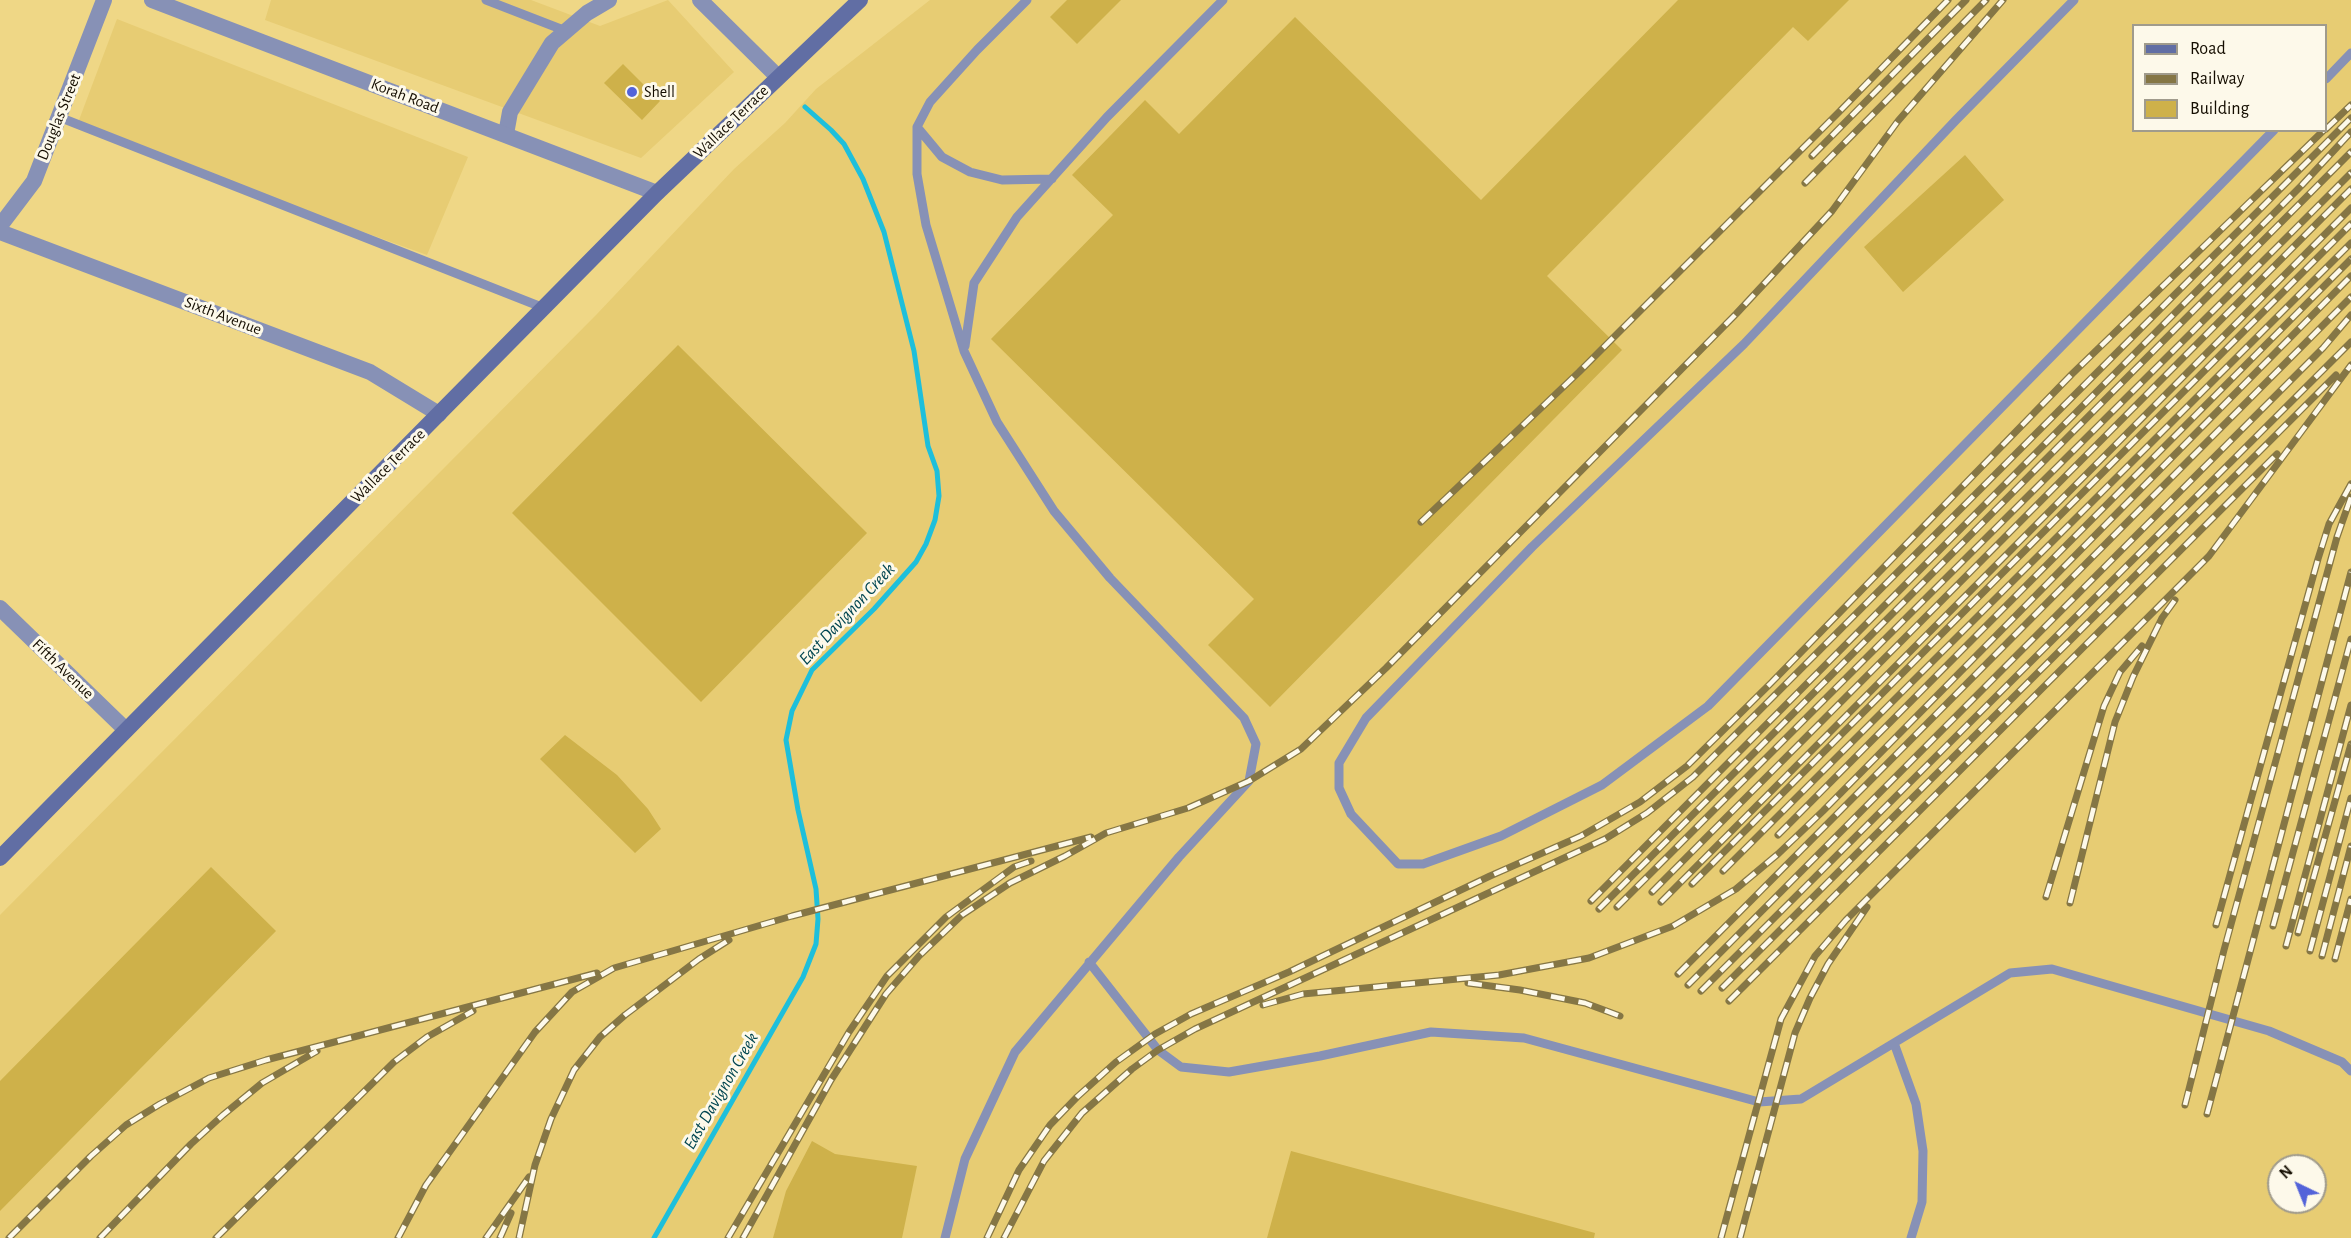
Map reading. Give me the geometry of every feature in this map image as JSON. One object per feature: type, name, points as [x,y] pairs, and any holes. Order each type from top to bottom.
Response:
[{"type":"main road","name":"Wallace Terrace","points":[[0,858],[657,193],[860,0]]},
{"type":"street","name":"Douglas Street","points":[[0,226],[33,181],[104,0]]},
{"type":"street","name":"Korah Road","points":[[152,0],[657,193]]},
{"type":"street","points":[[506,134],[510,112],[552,43],[587,13],[609,0]]},
{"type":"street","points":[[700,0],[778,77]]},
{"type":"street","name":"Sixth Avenue","points":[[0,232],[370,372],[439,414]]},
{"type":"street","name":"Fifth Avenue","points":[[0,608],[126,730]]},
{"type":"lane","points":[[486,0],[566,31]]},
{"type":"lane","points":[[945,1238],[965,1159],[1015,1052],[1179,857],[1249,781],[1256,744],[1244,718],[1110,578],[1054,511],[997,423],[964,351],[926,225],[917,174],[917,127],[930,102],[977,50],[1028,0]]},
{"type":"lane","points":[[964,351],[974,283],[1017,217],[1107,117],[1223,0]]},
{"type":"lane","points":[[2074,0],[1956,120],[1744,344],[1532,547],[1365,718],[1339,763],[1339,788],[1351,814],[1398,864],[1423,864],[1501,836],[1602,785],[1708,706],[2272,132]]},
{"type":"lane","points":[[2327,76],[2351,53]]},
{"type":"lane","points":[[59,117],[544,308]]},
{"type":"lane","points":[[917,127],[942,158],[970,172],[1002,180],[1052,179]]},
{"type":"lane","points":[[1089,962],[1158,1050],[1181,1067],[1229,1072],[1320,1056],[1431,1032],[1524,1038],[1759,1102],[1801,1099],[2010,973],[2052,969],[2269,1031],[2342,1062],[2351,1071]]},
{"type":"lane","points":[[1894,1043],[1916,1104],[1923,1151],[1922,1202],[1911,1238]]},
{"type":"shaded area","points":[[271,0],[531,0],[600,26],[668,0],[734,72],[641,158],[265,20]]},
{"type":"shaded area","points":[[930,0],[2351,0],[2351,1238],[0,1238],[0,915],[597,314],[734,169],[785,123],[816,89]]},
{"type":"shaded area","points":[[117,19],[468,157],[427,255],[76,128]]},
{"type":"building","points":[[1067,0],[1121,0],[1077,44],[1050,17]]},
{"type":"building","points":[[1678,0],[1849,0],[1808,41],[1793,27],[1547,276],[1622,350],[1270,707],[1208,645],[1254,599],[991,339],[1113,215],[1072,175],[1145,100],[1179,134],[1295,17],[1481,200]]},
{"type":"building","name":"Shell","points":[[623,64],[660,101],[642,120],[604,83]]},
{"type":"building","points":[[1965,155],[2004,200],[1903,292],[1864,247]]},
{"type":"building","points":[[678,345],[867,533],[701,702],[512,513]]},
{"type":"building","points":[[565,735],[617,775],[648,809],[661,829],[635,853],[540,759]]},
{"type":"building","points":[[211,867],[276,931],[0,1211],[0,1081]]},
{"type":"building","points":[[812,1141],[835,1154],[917,1166],[902,1238],[773,1238],[786,1191]]},
{"type":"building","points":[[1291,1151],[1595,1233],[1594,1238],[1267,1238]]},
{"type":"waterway","name":"East Davignon Creek","points":[[654,1238],[803,977],[816,944],[818,919],[816,889],[798,810],[786,740],[792,711],[812,670],[874,609],[916,562],[935,520],[939,496],[937,471],[928,446],[914,351],[884,232],[863,179],[844,144],[805,107]]},
{"type":"railway","points":[[1421,522],[1579,372],[1948,0]]},
{"type":"railway","points":[[1812,156],[1966,0]]},
{"type":"railway","points":[[1805,183],[1986,0]]},
{"type":"railway","points":[[743,1238],[831,1080],[886,994],[919,956],[962,915],[1010,883],[1106,833],[1188,808],[1249,781],[1301,749],[1386,668],[1736,314],[1832,211],[1898,121],[2003,0]]},
{"type":"railway","points":[[2327,128],[2351,105]]},
{"type":"railway","points":[[1004,1238],[1044,1161],[1082,1113],[1132,1069],[1158,1050],[1195,1029],[1605,839],[1647,813],[1693,777],[2351,118]]},
{"type":"railway","points":[[987,1238],[1019,1170],[1050,1125],[1116,1062],[1155,1034],[1191,1014],[1289,972],[1490,876],[1581,836],[1640,802],[1687,766],[2072,374],[2322,132]]},
{"type":"railway","points":[[1591,901],[2302,185],[2351,132]]},
{"type":"railway","points":[[1599,909],[2351,152]]},
{"type":"railway","points":[[1617,907],[2351,173]]},
{"type":"railway","points":[[1652,892],[2351,189]]},
{"type":"railway","points":[[1661,902],[2351,208]]},
{"type":"railway","points":[[1692,884],[2351,224]]},
{"type":"railway","points":[[1723,871],[2351,243]]},
{"type":"railway","points":[[1778,835],[2351,259]]},
{"type":"railway","points":[[1263,1005],[1303,994],[1499,975],[1589,958],[1673,926],[1736,889],[1778,854],[1823,811],[2351,276]]},
{"type":"railway","points":[[1678,974],[2351,297]]},
{"type":"railway","points":[[1688,985],[2323,348],[2351,315]]},
{"type":"railway","points":[[1701,991],[2351,342]]},
{"type":"railway","points":[[1721,1238],[1781,1019],[1815,956],[1846,920],[2209,556],[2351,365]]},
{"type":"railway","points":[[1722,988],[2336,375]]},
{"type":"railway","points":[[1729,1001],[2277,454]]},
{"type":"railway","points":[[2216,925],[2318,559],[2329,524],[2351,484]]},
{"type":"railway","points":[[2185,1105],[2224,950],[2337,537],[2351,497]]},
{"type":"railway","points":[[2207,1114],[2351,572]]},
{"type":"railway","points":[[2070,903],[2115,722],[2133,677],[2162,618],[2175,600]]},
{"type":"railway","points":[[2273,926],[2351,639]]},
{"type":"railway","points":[[2046,897],[2104,706],[2120,672],[2142,646]]},
{"type":"railway","points":[[2286,946],[2351,705]]},
{"type":"railway","points":[[2298,933],[2351,744]]},
{"type":"railway","points":[[2310,951],[2351,798]]},
{"type":"railway","points":[[398,1238],[426,1185],[535,1032],[572,992],[614,968],[792,916],[1091,837]]},
{"type":"railway","points":[[2322,956],[2351,846]]},
{"type":"railway","points":[[728,1238],[849,1032],[887,976],[946,917],[1014,867],[1031,861]]},
{"type":"railway","points":[[2335,959],[2351,899]]},
{"type":"railway","points":[[1740,1238],[1795,1033],[1828,964],[1867,907]]},
{"type":"railway","points":[[519,1238],[535,1165],[551,1119],[574,1070],[600,1037],[625,1015],[699,959],[729,940]]},
{"type":"railway","points":[[9,1238],[91,1156],[126,1125],[209,1078],[266,1060],[597,973]]},
{"type":"railway","points":[[1468,983],[1520,990],[1585,1003],[1620,1016]]},
{"type":"railway","points":[[216,1238],[394,1062],[427,1037],[473,1011]]},
{"type":"railway","points":[[100,1238],[191,1144],[223,1115],[262,1083],[317,1051]]},
{"type":"railway","points":[[486,1238],[529,1177]]},
{"type":"railway","points":[[500,1238],[511,1213]]},
{"type":"place","name":"Shell","points":[[632,92]]}]
